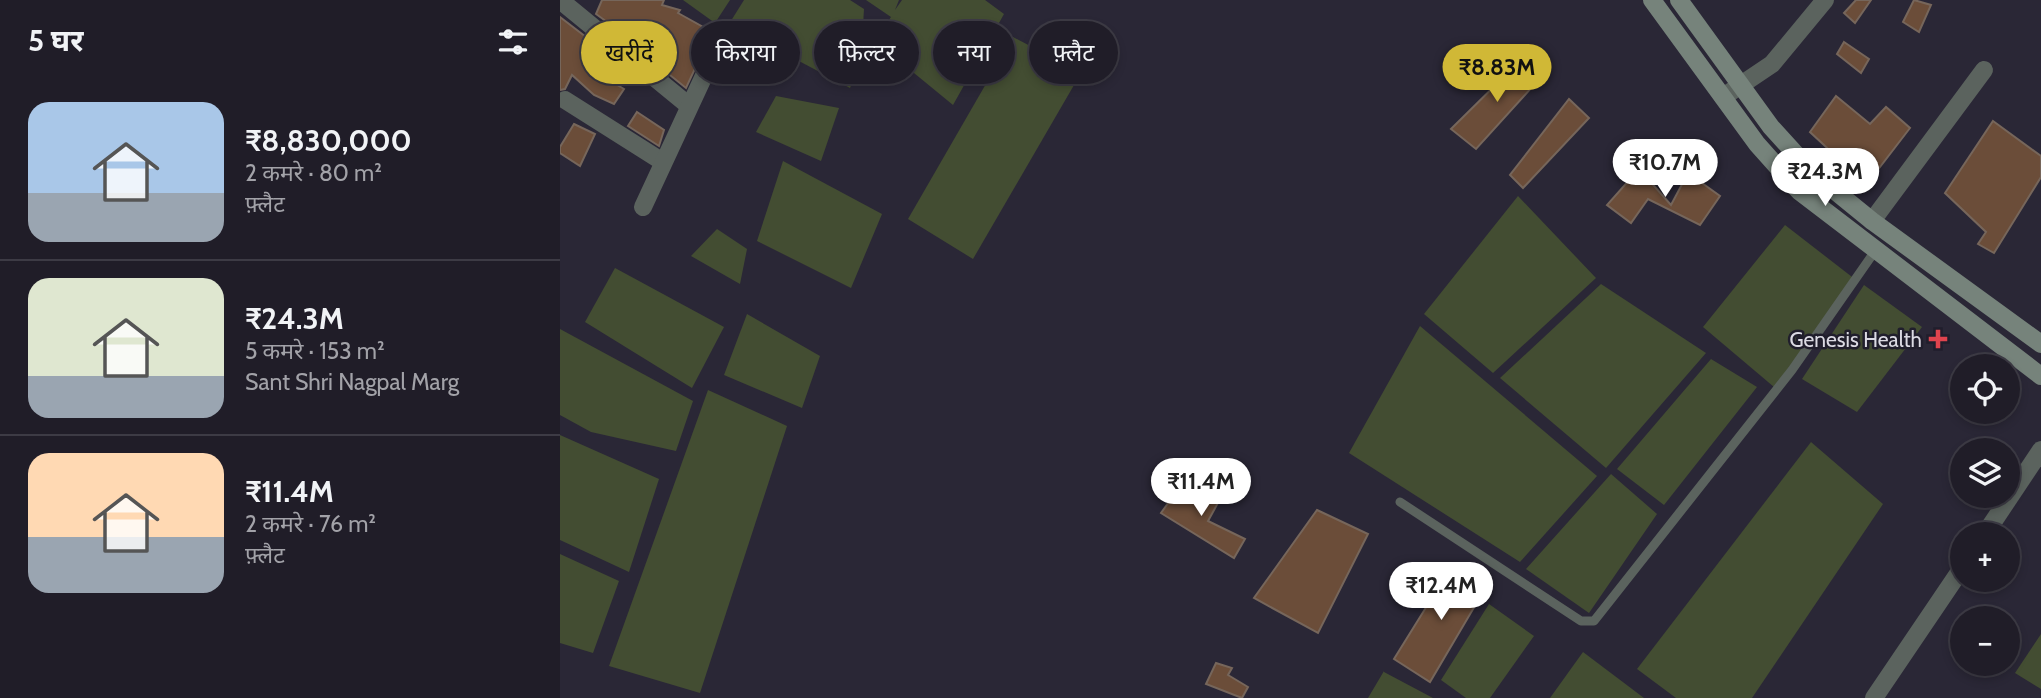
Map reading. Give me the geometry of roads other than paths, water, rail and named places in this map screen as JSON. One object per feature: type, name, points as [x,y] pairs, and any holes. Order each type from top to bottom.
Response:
[{"type":"street","points":[[560,0],[688,105]]},
{"type":"street","points":[[1652,0],[1757,144],[1799,191],[2041,376]]},
{"type":"street","points":[[1679,0],[1771,127],[1813,173],[1872,221],[2041,344]]},
{"type":"street","points":[[1723,97],[1772,64],[1825,0]]},
{"type":"street","points":[[1872,221],[1984,69]]},
{"type":"street","points":[[643,207],[698,84]]},
{"type":"street","points":[[565,100],[663,162]]},
{"type":"street","points":[[1993,522],[2041,450]]},
{"type":"street","points":[[1874,698],[1950,586]]},
{"type":"lane","points":[[1400,502],[1581,621],[1594,621],[1793,370],[1875,251]]},
{"type":"place","name":"Genesis Health","points":[[1938,339]]}]
